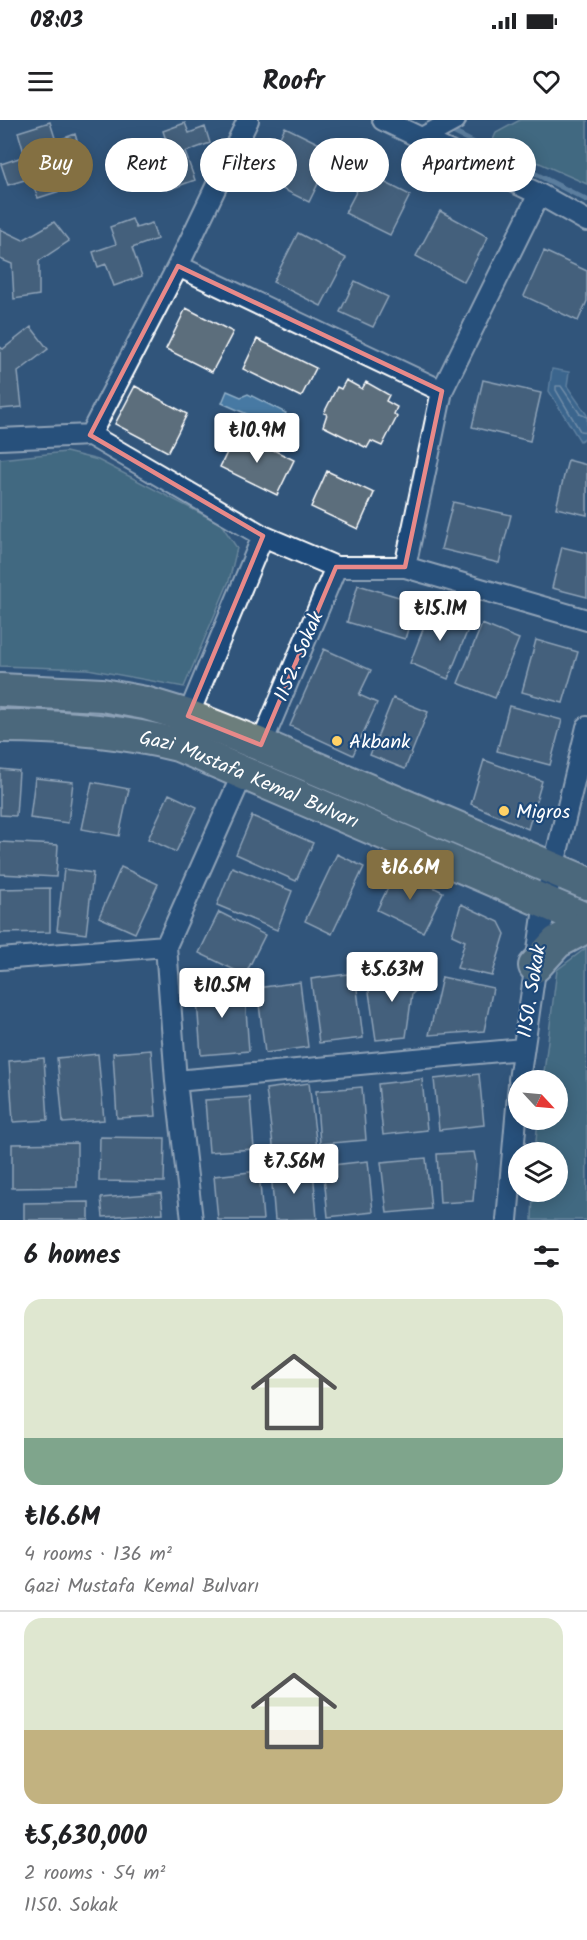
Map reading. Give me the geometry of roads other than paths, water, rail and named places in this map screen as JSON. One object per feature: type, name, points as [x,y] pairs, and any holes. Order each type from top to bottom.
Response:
[{"type":"main road","name":"Gazi Mustafa Kemal Bulvarı","points":[[0,690],[102,695],[145,703],[188,716],[587,883]]},
{"type":"main road","name":"Gazi Mustafa Kemal Bulvarı","points":[[0,726],[97,729],[138,735],[178,745],[587,920]]},
{"type":"main road","points":[[535,966],[557,942],[587,926]]},
{"type":"street","points":[[90,435],[178,266],[248,120]]},
{"type":"street","points":[[383,120],[427,136],[587,221]]},
{"type":"street","points":[[427,136],[455,120]]},
{"type":"street","points":[[405,567],[442,391],[538,194]]},
{"type":"street","points":[[178,266],[442,391]]},
{"type":"street","points":[[0,439],[90,435],[263,536],[336,567],[405,567],[587,620]]},
{"type":"street","points":[[188,716],[263,536]]},
{"type":"street","name":"1152. Sokak","points":[[261,745],[336,567]]},
{"type":"street","name":"1150. Sokak","points":[[520,1070],[545,902],[587,727]]},
{"type":"street","points":[[192,1220],[176,1081],[166,946],[243,772]]},
{"type":"street","points":[[0,959],[166,946]]},
{"type":"street","points":[[176,1081],[522,1049]]},
{"type":"street","name":"1150. Sokak","points":[[507,1220],[515,1130]]},
{"type":"water","points":[[552,369],[569,372],[567,386],[587,415],[587,437],[580,441],[549,391]]},
{"type":"water","points":[[227,391],[241,397],[248,394],[286,413],[280,424],[271,420],[265,422],[222,403]]},
{"type":"waterway","points":[[449,130],[587,200]]},
{"type":"place","name":"Akbank","points":[[337,741]]},
{"type":"place","name":"Migros","points":[[504,811]]}]
